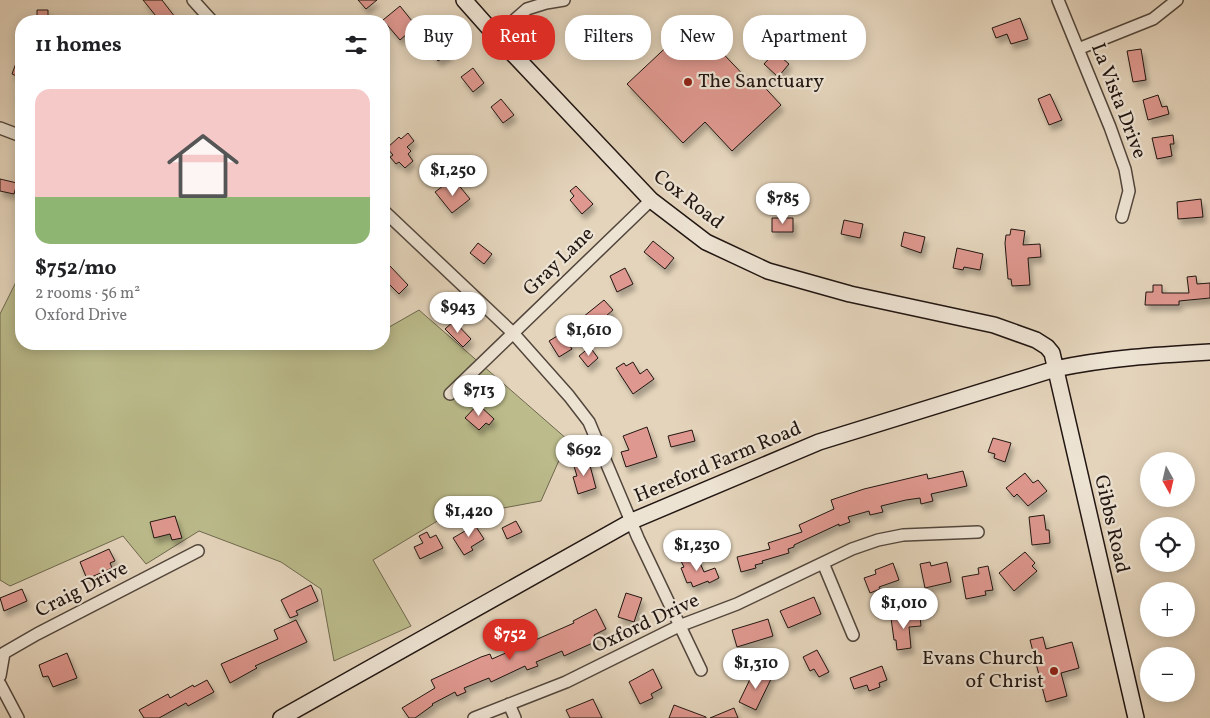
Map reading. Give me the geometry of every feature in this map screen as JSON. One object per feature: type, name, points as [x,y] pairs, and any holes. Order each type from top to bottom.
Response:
[{"type":"street","points":[[193,0],[207,15]]},
{"type":"street","name":"Cox Road","points":[[464,0],[482,20]]},
{"type":"street","points":[[520,15],[527,9],[564,0]]},
{"type":"street","name":"La Vista Drive","points":[[1058,0],[1125,169],[1129,191],[1122,218]]},
{"type":"street","points":[[1078,48],[1153,19],[1177,0]]},
{"type":"street","name":"Cox Road","points":[[519,60],[651,200],[706,242],[768,271],[850,294],[994,325],[1012,331],[1036,340],[1047,347],[1052,353],[1054,369]]},
{"type":"street","points":[[0,128],[15,134]]},
{"type":"street","name":"Gray Lane","points":[[450,394],[651,200]]},
{"type":"street","points":[[390,217],[513,333],[569,396],[589,422],[679,626],[701,670]]},
{"type":"street","name":"Hereford Farm Road","points":[[281,718],[632,521],[819,442],[1054,369],[1076,364],[1155,355],[1210,352]]},
{"type":"street","name":"Gibbs Road","points":[[1054,369],[1136,718]]},
{"type":"street","name":"Oxford Drive","points":[[474,718],[566,682],[679,626],[737,604],[852,549],[878,540],[903,535],[978,532]]},
{"type":"street","name":"Craig Drive","points":[[0,676],[4,653],[198,551]]},
{"type":"street","points":[[823,563],[853,635]]},
{"type":"street","points":[[0,684],[18,718]]},
{"type":"street","points":[[510,704],[515,718]]},
{"type":"green space","points":[[15,284],[15,350],[390,350],[390,327],[419,310],[568,440],[541,501],[439,520],[373,560],[411,626],[334,661],[321,589],[281,562],[199,531],[146,564],[123,536],[10,586],[0,580],[0,314]]},
{"type":"building","points":[[143,0],[162,0],[173,15],[155,15]]},
{"type":"building","points":[[358,0],[377,0],[366,9]]},
{"type":"building","points":[[400,6],[407,15],[405,15],[405,36],[400,40],[390,28],[390,15]]},
{"type":"building","points":[[37,10],[48,10],[48,15],[37,15]]},
{"type":"building","points":[[1020,18],[1028,39],[1011,44],[1007,34],[996,38],[992,28]]},
{"type":"building","points":[[1141,49],[1146,80],[1133,82],[1127,51]]},
{"type":"building","name":"The Sanctuary","points":[[661,52],[661,60],[729,60],[752,84],[757,79],[781,105],[732,151],[705,122],[683,143],[627,84]]},
{"type":"building","points":[[768,60],[784,60],[789,64],[778,77],[764,64]]},
{"type":"building","points":[[473,68],[484,83],[473,92],[461,77]]},
{"type":"building","points":[[1050,94],[1062,120],[1049,125],[1038,99]]},
{"type":"building","points":[[1158,95],[1162,107],[1167,106],[1169,114],[1148,120],[1143,100]]},
{"type":"building","points":[[501,99],[514,115],[503,123],[491,107]]},
{"type":"building","points":[[408,133],[414,141],[407,147],[411,151],[408,154],[413,161],[405,168],[399,162],[396,164],[390,157],[393,155],[390,152],[390,145],[399,137],[401,139]]},
{"type":"building","points":[[1173,135],[1174,144],[1170,144],[1172,156],[1157,159],[1152,138]]},
{"type":"building","points":[[0,179],[15,183],[14,194],[0,191]]},
{"type":"building","points":[[447,183],[451,188],[457,183],[470,199],[452,213],[435,192]]},
{"type":"building","points":[[576,186],[593,204],[582,214],[570,200],[574,196],[570,191]]},
{"type":"building","points":[[1201,199],[1203,217],[1178,219],[1177,202]]},
{"type":"building","points":[[772,218],[793,218],[793,232],[772,232]]},
{"type":"building","points":[[844,220],[863,224],[860,238],[841,234]]},
{"type":"building","points":[[1011,229],[1025,231],[1023,245],[1040,244],[1041,257],[1028,258],[1030,285],[1012,286],[1011,279],[1008,279],[1005,243],[1006,235],[1010,235]]},
{"type":"building","points":[[904,232],[925,237],[921,253],[901,246]]},
{"type":"building","points":[[653,241],[674,258],[665,269],[644,252]]},
{"type":"building","points":[[478,243],[492,254],[484,264],[470,253]]},
{"type":"building","points":[[957,248],[983,254],[980,270],[964,267],[963,270],[953,268]]},
{"type":"building","points":[[390,266],[408,285],[399,294],[390,285]]},
{"type":"building","points":[[625,268],[633,284],[617,292],[610,276]]},
{"type":"building","points":[[1196,276],[1197,284],[1210,283],[1210,298],[1179,301],[1179,305],[1145,305],[1146,292],[1153,292],[1153,285],[1162,285],[1162,293],[1189,293],[1187,277]]},
{"type":"building","points":[[604,300],[613,310],[606,316],[609,320],[593,329],[583,317]]},
{"type":"building","points":[[454,321],[471,339],[463,347],[445,329]]},
{"type":"building","points":[[562,333],[572,349],[559,357],[549,341]]},
{"type":"building","points":[[590,347],[598,358],[588,367],[579,356]]},
{"type":"building","points":[[633,362],[640,374],[647,369],[654,379],[633,394],[616,368],[624,363],[626,366]]},
{"type":"building","points":[[478,404],[494,419],[489,425],[486,423],[479,430],[465,418]]},
{"type":"building","points":[[647,427],[657,457],[626,467],[621,452],[629,450],[623,436]]},
{"type":"building","points":[[692,430],[695,441],[671,447],[668,436]]},
{"type":"building","points":[[993,438],[1011,443],[1005,462],[994,458],[995,454],[988,452]]},
{"type":"building","points":[[588,458],[596,488],[578,494],[573,477],[577,476],[573,463]]},
{"type":"building","points":[[963,471],[967,486],[931,494],[933,501],[921,504],[920,498],[906,500],[881,506],[883,512],[870,515],[869,511],[848,517],[850,522],[839,526],[839,524],[794,545],[794,547],[788,549],[789,553],[762,561],[763,563],[755,565],[756,568],[741,572],[737,557],[770,549],[768,543],[802,532],[799,525],[834,509],[831,500],[864,489],[927,474],[928,479]]},
{"type":"building","points":[[1025,473],[1033,483],[1038,480],[1047,491],[1028,506],[1017,494],[1014,497],[1006,488]]},
{"type":"building","points":[[1044,515],[1046,530],[1049,530],[1050,543],[1032,545],[1029,517]]},
{"type":"building","points":[[175,516],[182,538],[172,540],[170,534],[154,538],[150,522]]},
{"type":"building","points":[[516,521],[522,532],[507,539],[502,528]]},
{"type":"building","points":[[473,522],[484,539],[471,547],[473,550],[464,555],[453,538],[465,531],[463,528]]},
{"type":"building","points":[[427,532],[430,538],[436,535],[443,548],[420,559],[414,547],[423,543],[419,536]]},
{"type":"building","points":[[109,549],[115,561],[110,563],[112,568],[87,579],[80,562]]},
{"type":"building","points":[[1025,552],[1035,563],[1032,566],[1037,571],[1014,591],[999,573]]},
{"type":"building","points":[[696,554],[704,572],[715,568],[719,578],[693,587],[691,582],[687,583],[681,568],[684,567],[681,561]]},
{"type":"building","points":[[930,562],[931,566],[947,562],[951,582],[925,588],[920,564]]},
{"type":"building","points":[[893,563],[899,580],[879,587],[880,589],[870,593],[864,578],[876,574],[875,570]]},
{"type":"building","points":[[988,566],[993,590],[985,591],[986,595],[966,599],[962,577],[979,574],[978,568]]},
{"type":"building","points":[[311,585],[318,601],[296,611],[298,615],[290,618],[281,600]]},
{"type":"building","points":[[22,589],[27,601],[4,611],[0,598]]},
{"type":"building","points":[[626,593],[642,598],[634,622],[618,617]]},
{"type":"building","points":[[814,597],[821,614],[788,628],[780,611]]},
{"type":"building","points":[[596,609],[606,629],[594,635],[597,641],[564,656],[562,651],[536,662],[538,666],[527,670],[525,666],[491,682],[489,678],[464,688],[466,692],[457,696],[455,692],[432,704],[415,718],[409,718],[402,708],[435,688],[431,680],[481,657],[490,654],[492,659],[574,623],[573,621]]},
{"type":"building","points":[[920,616],[921,626],[909,627],[911,648],[897,650],[891,618]]},
{"type":"building","points":[[768,619],[773,636],[737,647],[732,630]]},
{"type":"building","points":[[296,620],[307,642],[255,666],[257,668],[230,683],[221,664],[278,639],[274,630]]},
{"type":"building","name":"Evans Church of Christ","points":[[1043,637],[1046,649],[1072,642],[1079,668],[1061,673],[1067,696],[1046,702],[1030,640]]},
{"type":"building","points":[[817,650],[829,672],[819,677],[814,669],[810,671],[803,657]]},
{"type":"building","points":[[67,653],[77,678],[53,687],[48,676],[43,677],[39,665]]},
{"type":"building","points":[[882,666],[887,680],[879,683],[880,687],[869,691],[867,685],[854,689],[850,678]]},
{"type":"building","points":[[653,669],[662,688],[651,694],[653,698],[640,704],[629,682]]},
{"type":"building","points":[[755,669],[772,677],[756,710],[739,702]]},
{"type":"building","points":[[207,680],[214,692],[188,706],[186,703],[159,718],[144,718],[139,710],[168,694],[170,698],[193,685],[194,687]]},
{"type":"building","points":[[593,699],[602,718],[570,718],[566,710]]},
{"type":"building","points":[[674,705],[706,717],[706,718],[669,718]]},
{"type":"building","points":[[734,708],[738,718],[710,718]]},
{"type":"place","name":"The Sanctuary","points":[[688,82]]},
{"type":"place","name":"Evans Church of Christ","points":[[1054,671]]}]
